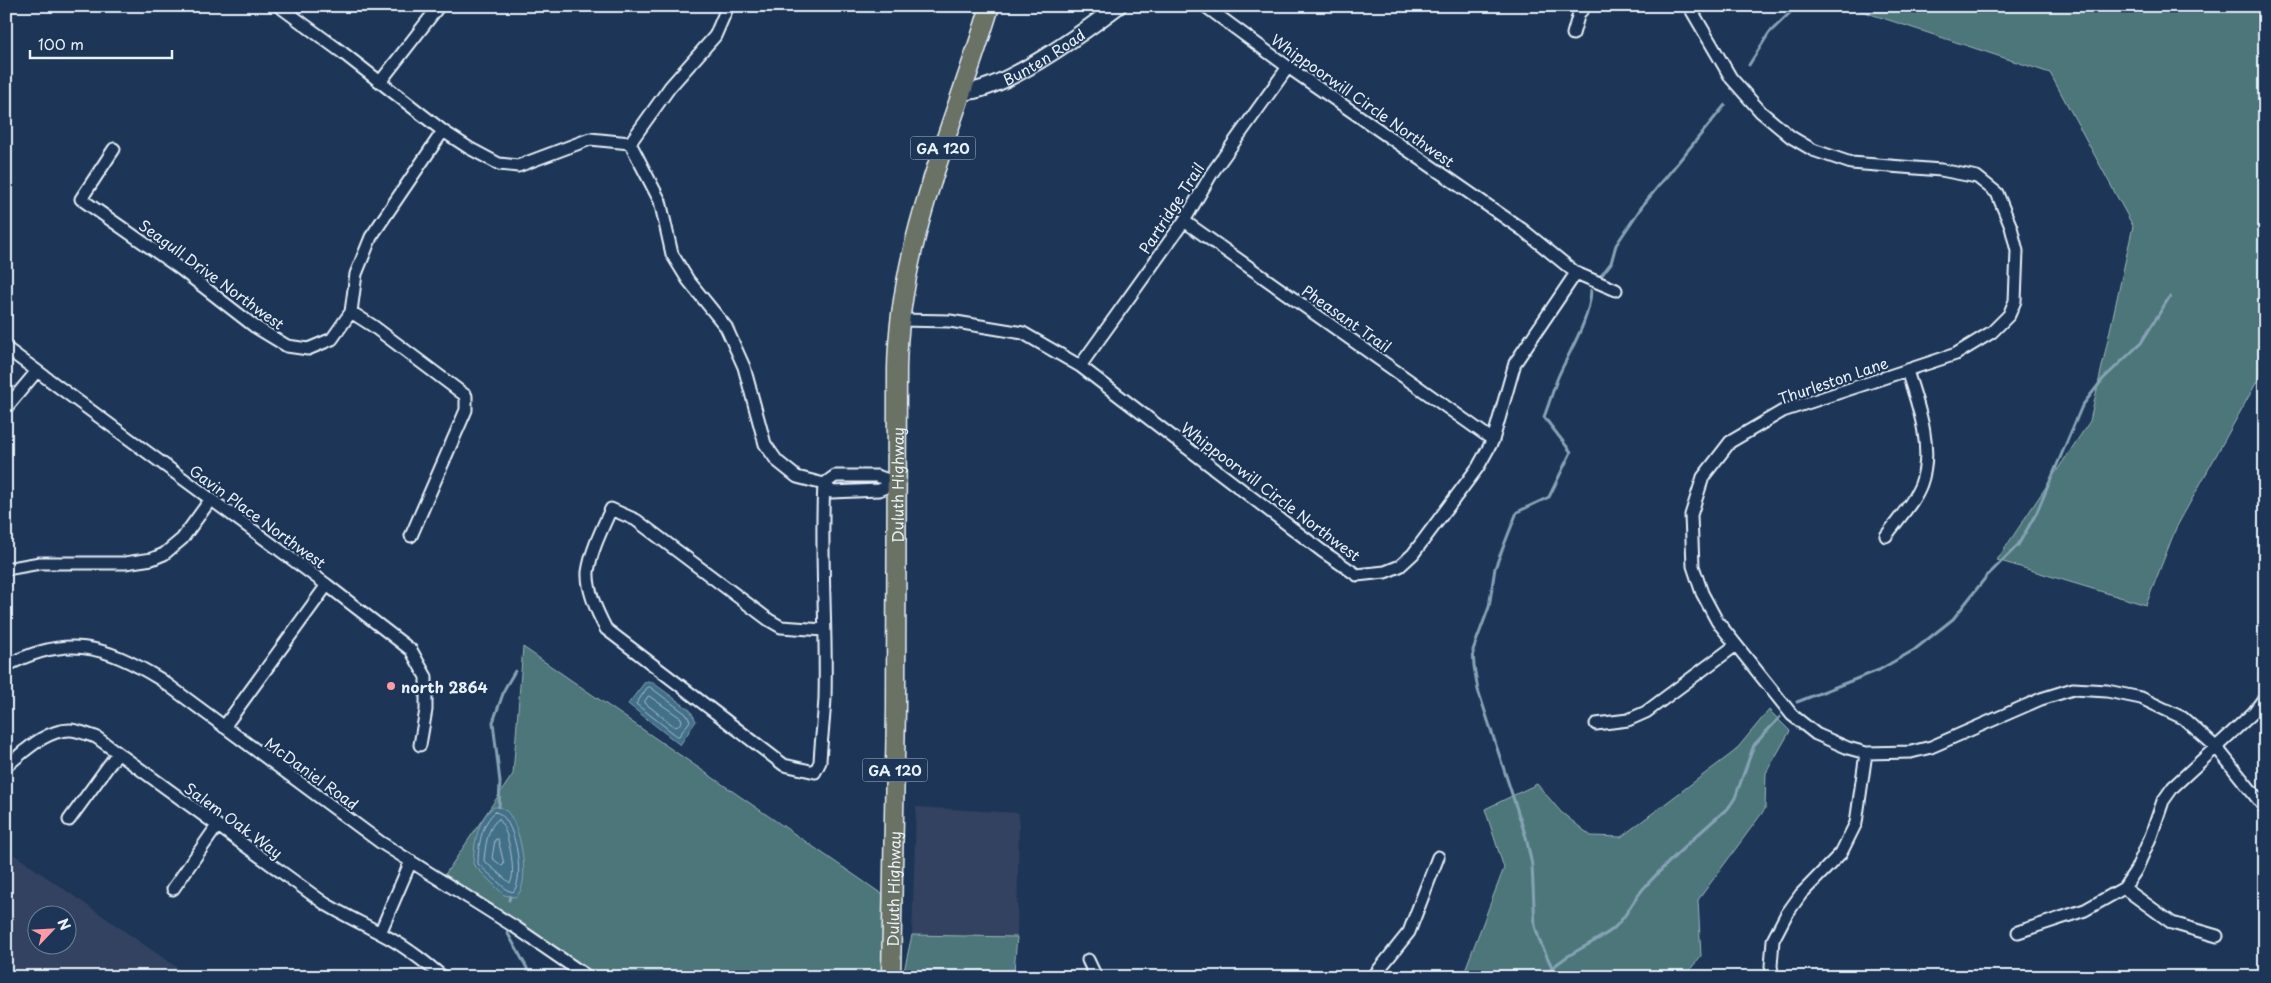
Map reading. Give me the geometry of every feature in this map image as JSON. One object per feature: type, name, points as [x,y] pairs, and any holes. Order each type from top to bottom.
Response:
[{"type":"main road","name":"Duluth Highway","points":[[890,977],[896,708],[897,352],[899,320],[915,238],[990,6]]},
{"type":"street","points":[[279,6],[443,131],[498,164],[518,166],[590,139],[630,144]]},
{"type":"street","points":[[380,82],[439,6]]},
{"type":"street","points":[[630,144],[670,87],[715,36],[728,6]]},
{"type":"street","name":"Bunten Road","points":[[963,92],[975,92],[1029,66],[1087,29],[1118,6]]},
{"type":"street","name":"Whippoorwill Circle Northwest","points":[[1205,6],[1288,68],[1523,230],[1576,272],[1616,290]]},
{"type":"street","points":[[1573,34],[1579,14],[1586,6]]},
{"type":"street","name":"Thurleston Lane","points":[[1689,6],[1731,78],[1761,112],[1791,137],[1813,150],[1851,163],[1941,170],[1977,177],[1997,193],[2012,227],[2017,251],[2018,277],[2015,301],[2009,315],[1992,332],[1956,354],[1783,411],[1730,442],[1703,477],[1691,515],[1694,566],[1702,593],[1716,621],[1792,715],[1816,734],[1848,748],[1866,753],[1911,752],[1931,747],[2041,699],[2073,689],[2107,691],[2140,698],[2183,718],[2217,748],[2265,808]]},
{"type":"street","name":"Partridge Trail","points":[[1080,366],[1184,221],[1212,173],[1288,68]]},
{"type":"street","name":"Seagull Drive Northwest","points":[[114,149],[81,198],[178,267],[254,326],[287,346],[308,349],[332,339],[351,312],[356,274],[371,237],[443,131]]},
{"type":"street","points":[[630,144],[660,201],[672,254],[688,280],[726,327],[744,367],[765,444],[777,461],[797,478],[824,484],[835,476],[877,476],[896,482]]},
{"type":"street","name":"Pheasant Trail","points":[[1184,221],[1493,440]]},
{"type":"street","name":"Whippoorwill Circle Northwest","points":[[899,320],[950,321],[1023,333],[1080,366],[1322,552],[1357,574],[1385,572],[1400,566],[1413,554],[1464,488],[1493,440],[1515,363],[1576,272]]},
{"type":"street","points":[[351,312],[373,326],[466,396],[466,410],[411,536]]},
{"type":"street","name":"Gavin Place Northwest","points":[[6,348],[327,585],[411,650],[426,677],[426,710],[420,745]]},
{"type":"street","points":[[6,408],[37,371]]},
{"type":"street","points":[[1886,536],[1921,485],[1926,456],[1920,411],[1907,371]]},
{"type":"street","points":[[824,484],[822,574],[824,630],[825,699],[820,762],[815,772],[784,764],[606,628],[595,608],[588,574],[598,538],[611,509],[636,520],[769,620],[782,627],[824,630]]},
{"type":"street","points":[[6,569],[40,563],[125,563],[152,560],[164,554],[182,539],[210,499]]},
{"type":"street","points":[[224,727],[327,585]]},
{"type":"street","points":[[1596,724],[1628,720],[1646,712],[1736,645]]},
{"type":"street","name":"McDaniel Road","points":[[6,666],[22,657],[56,647],[75,646],[101,650],[132,662],[160,679],[380,842],[588,977]]},
{"type":"street","points":[[2018,932],[2085,910],[2124,888],[2136,870],[2151,836],[2163,801],[2173,787],[2254,712],[2265,697]]},
{"type":"street","name":"Salem Oak Way","points":[[6,766],[37,742],[56,733],[70,730],[96,737],[324,903],[351,920],[380,933],[416,955],[443,977]]},
{"type":"street","points":[[1773,977],[1771,966],[1773,940],[1786,915],[1801,894],[1841,853],[1853,832],[1866,753]]},
{"type":"street","points":[[69,820],[117,754]]},
{"type":"street","points":[[173,889],[218,826]]},
{"type":"street","points":[[1373,977],[1409,932],[1438,857]]},
{"type":"street","points":[[380,933],[411,861]]},
{"type":"street","points":[[2124,888],[2172,923],[2217,936]]},
{"type":"street","points":[[1088,960],[1096,977]]},
{"type":"shaded area","points":[[916,807],[1019,813],[1017,937],[912,935]]},
{"type":"shaded area","points":[[6,849],[191,977],[6,977]]},
{"type":"green space","points":[[1846,6],[2265,6],[2265,367],[2176,528],[2146,605],[1997,560],[2090,421],[2133,226],[2050,73]]},
{"type":"green space","points":[[523,647],[892,901],[890,977],[577,977],[444,876],[513,774]]},
{"type":"green space","points":[[1769,710],[1790,731],[1766,773],[1765,809],[1698,900],[1701,956],[1684,977],[1460,977],[1465,970],[1504,868],[1485,809],[1537,784],[1561,812],[1591,836],[1621,837],[1735,751]]},
{"type":"green space","points":[[912,935],[1017,937],[1014,971],[904,971]]},
{"type":"water","points":[[645,682],[652,682],[690,710],[696,721],[680,745],[628,704]]},
{"type":"water","points":[[494,807],[503,808],[510,816],[520,839],[524,868],[523,881],[520,891],[515,897],[504,895],[473,864],[480,825],[488,812]]},
{"type":"waterway","points":[[1749,65],[1769,33],[1797,6]]},
{"type":"waterway","points":[[1601,276],[1611,263],[1616,245],[1643,205],[1725,105]]},
{"type":"waterway","points":[[1552,967],[1540,942],[1535,926],[1532,865],[1526,837],[1478,690],[1473,650],[1489,607],[1495,568],[1517,512],[1549,497],[1571,452],[1544,417],[1558,377],[1579,335],[1590,301],[1591,290]]},
{"type":"waterway","points":[[1797,702],[1879,670],[1914,650],[1953,619],[1986,577],[2018,545],[2037,512],[2082,406],[2103,379],[2141,343],[2170,296]]},
{"type":"waterway","points":[[499,807],[500,782],[493,722],[505,688],[515,671]]},
{"type":"waterway","points":[[1544,977],[1559,962],[1613,929],[1653,878],[1729,807],[1735,798],[1754,745],[1780,717]]},
{"type":"waterway","points":[[507,932],[527,968],[528,977]]},
{"type":"place","name":"north 2864","points":[[391,686]]}]
